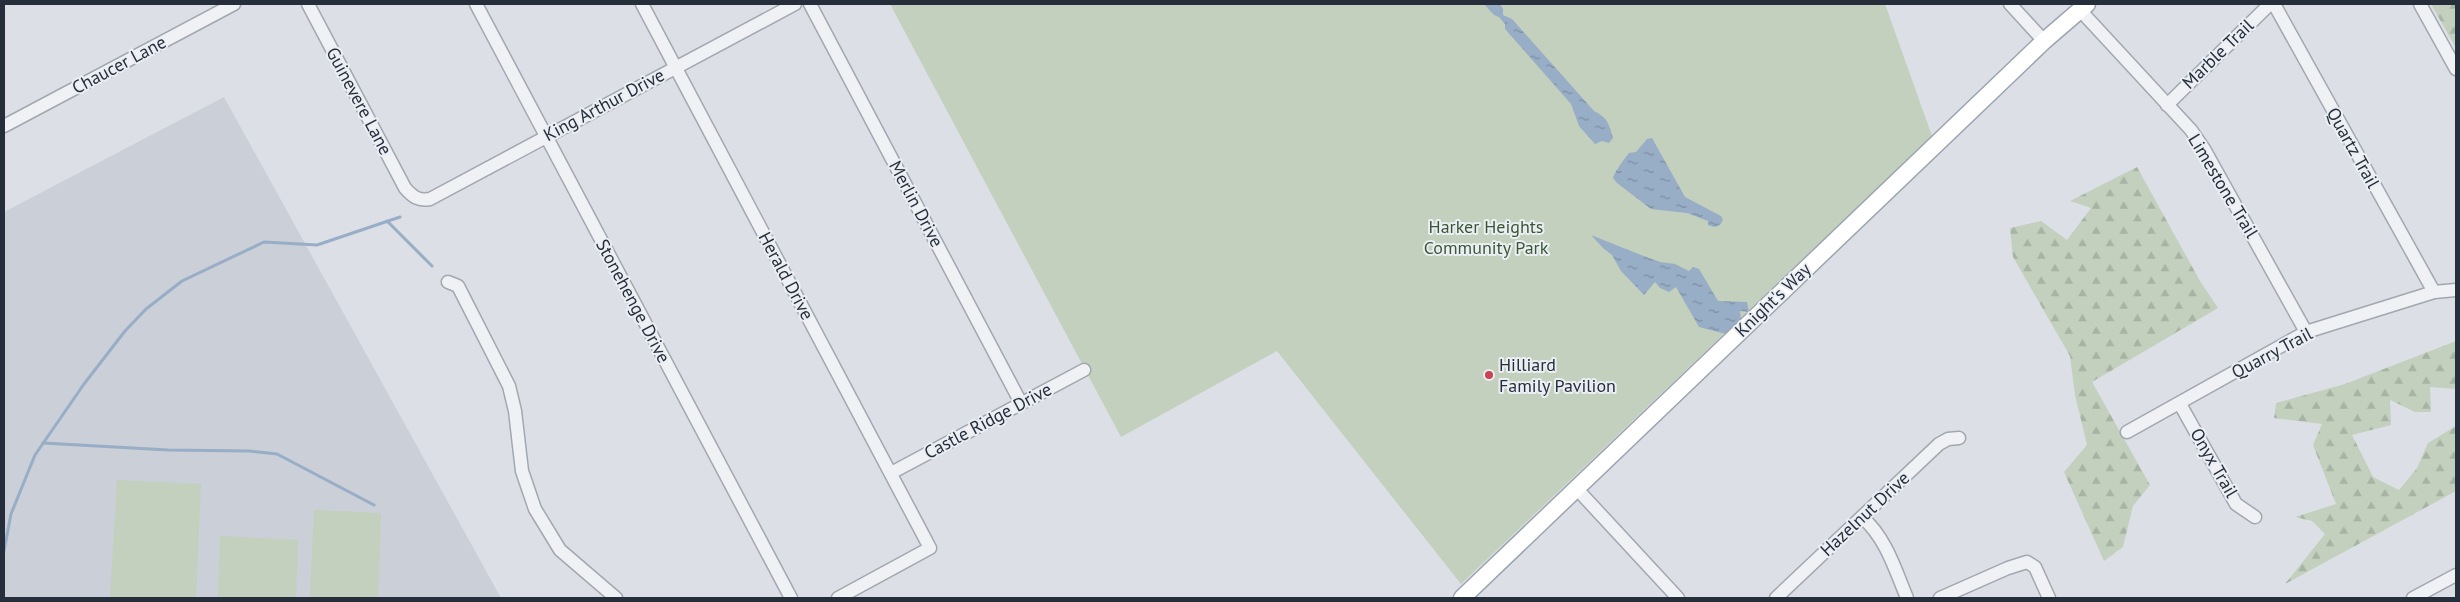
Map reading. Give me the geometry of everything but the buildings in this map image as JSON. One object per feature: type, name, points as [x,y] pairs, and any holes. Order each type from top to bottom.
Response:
[{"type":"main road","name":"Knight's Way","points":[[1462,598],[2044,41],[2083,7]]},
{"type":"street","name":"Chaucer Lane","points":[[4,126],[234,4]]},
{"type":"street","name":"Guinevere Lane","points":[[308,4],[405,188],[412,196]]},
{"type":"street","name":"Stonehenge Drive","points":[[476,4],[791,598]]},
{"type":"street","name":"Herald Drive","points":[[642,4],[930,548],[838,598]]},
{"type":"street","name":"King Arthur Drive","points":[[412,196],[421,200],[430,199],[795,4]]},
{"type":"street","name":"Merlin Drive","points":[[810,4],[1021,403]]},
{"type":"street","points":[[2010,4],[2044,41]]},
{"type":"street","name":"Marble Trail","points":[[2167,105],[2272,4]]},
{"type":"street","name":"Quartz Trail","points":[[2272,4],[2434,292]]},
{"type":"street","points":[[2420,4],[2456,69]]},
{"type":"street","name":"Limestone Trail","points":[[2083,7],[2190,130],[2204,149],[2306,332]]},
{"type":"street","points":[[448,282],[458,286],[509,386],[515,411],[522,471],[535,509],[560,550],[616,598]]},
{"type":"street","name":"Quarry Trail","points":[[2127,432],[2306,332],[2434,292],[2456,290]]},
{"type":"street","name":"Castle Ridge Drive","points":[[891,473],[1084,370]]},
{"type":"street","name":"Onyx Trail","points":[[2180,404],[2236,504],[2255,517]]},
{"type":"street","name":"Hazelnut Drive","points":[[1776,598],[1939,444],[1948,439],[1959,438]]},
{"type":"street","points":[[1577,489],[1678,598]]},
{"type":"street","points":[[1862,517],[1873,526],[1885,544],[1907,598]]},
{"type":"street","points":[[1940,598],[2008,568],[2028,562],[2035,567],[2049,598]]},
{"type":"street","points":[[2413,598],[2456,575]]},
{"type":"shaded area","points":[[224,97],[501,598],[4,598],[4,212]]},
{"type":"green space","name":"Harker Heights Community Park","points":[[890,4],[1885,4],[1932,136],[1461,584],[1277,351],[1121,437]]},
{"type":"green space","points":[[2431,4],[2456,4],[2456,48]]},
{"type":"green space","points":[[2137,167],[2200,281],[2218,308],[2092,382],[2150,485],[2133,506],[2123,547],[2104,561],[2064,472],[2087,445],[2075,395],[2070,356],[2013,257],[2010,228],[2041,221],[2067,240],[2091,208],[2070,201]]},
{"type":"green space","points":[[2456,341],[2456,389],[2430,387],[2431,412],[2415,412],[2390,400],[2391,425],[2352,435],[2373,477],[2399,490],[2417,468],[2428,443],[2456,426],[2456,491],[2285,584],[2325,534],[2312,521],[2295,517],[2336,504],[2313,445],[2322,424],[2274,418],[2276,403],[2345,384]]},
{"type":"green space","points":[[117,480],[201,484],[196,598],[110,598]]},
{"type":"green space","points":[[314,510],[381,513],[378,598],[310,598]]},
{"type":"green space","points":[[220,536],[298,540],[296,598],[218,598]]},
{"type":"water","points":[[1484,4],[1500,4],[1503,9],[1503,15],[1512,19],[1594,111],[1605,119],[1613,138],[1609,143],[1602,141],[1595,144],[1579,126],[1571,104],[1505,29],[1505,24],[1499,17],[1494,15]]},
{"type":"water","points":[[1652,138],[1685,197],[1721,216],[1723,220],[1720,225],[1714,227],[1708,225],[1708,221],[1687,213],[1651,209],[1613,178],[1629,153],[1636,152],[1647,139]]},
{"type":"water","points":[[1591,235],[1660,262],[1675,264],[1689,271],[1693,267],[1699,269],[1718,301],[1747,302],[1749,312],[1740,311],[1741,320],[1726,334],[1699,327],[1676,287],[1669,292],[1660,288],[1655,282],[1644,295],[1621,271],[1612,255]]},
{"type":"waterway","points":[[4,551],[11,514],[35,455],[84,384],[125,331],[146,309],[182,281],[264,242],[317,245],[400,217]]},
{"type":"waterway","points":[[387,221],[432,266]]},
{"type":"waterway","points":[[43,443],[168,450],[249,451],[277,454],[374,505]]},
{"type":"place","name":"Hilliard Family Pavilion","points":[[1489,375]]}]
